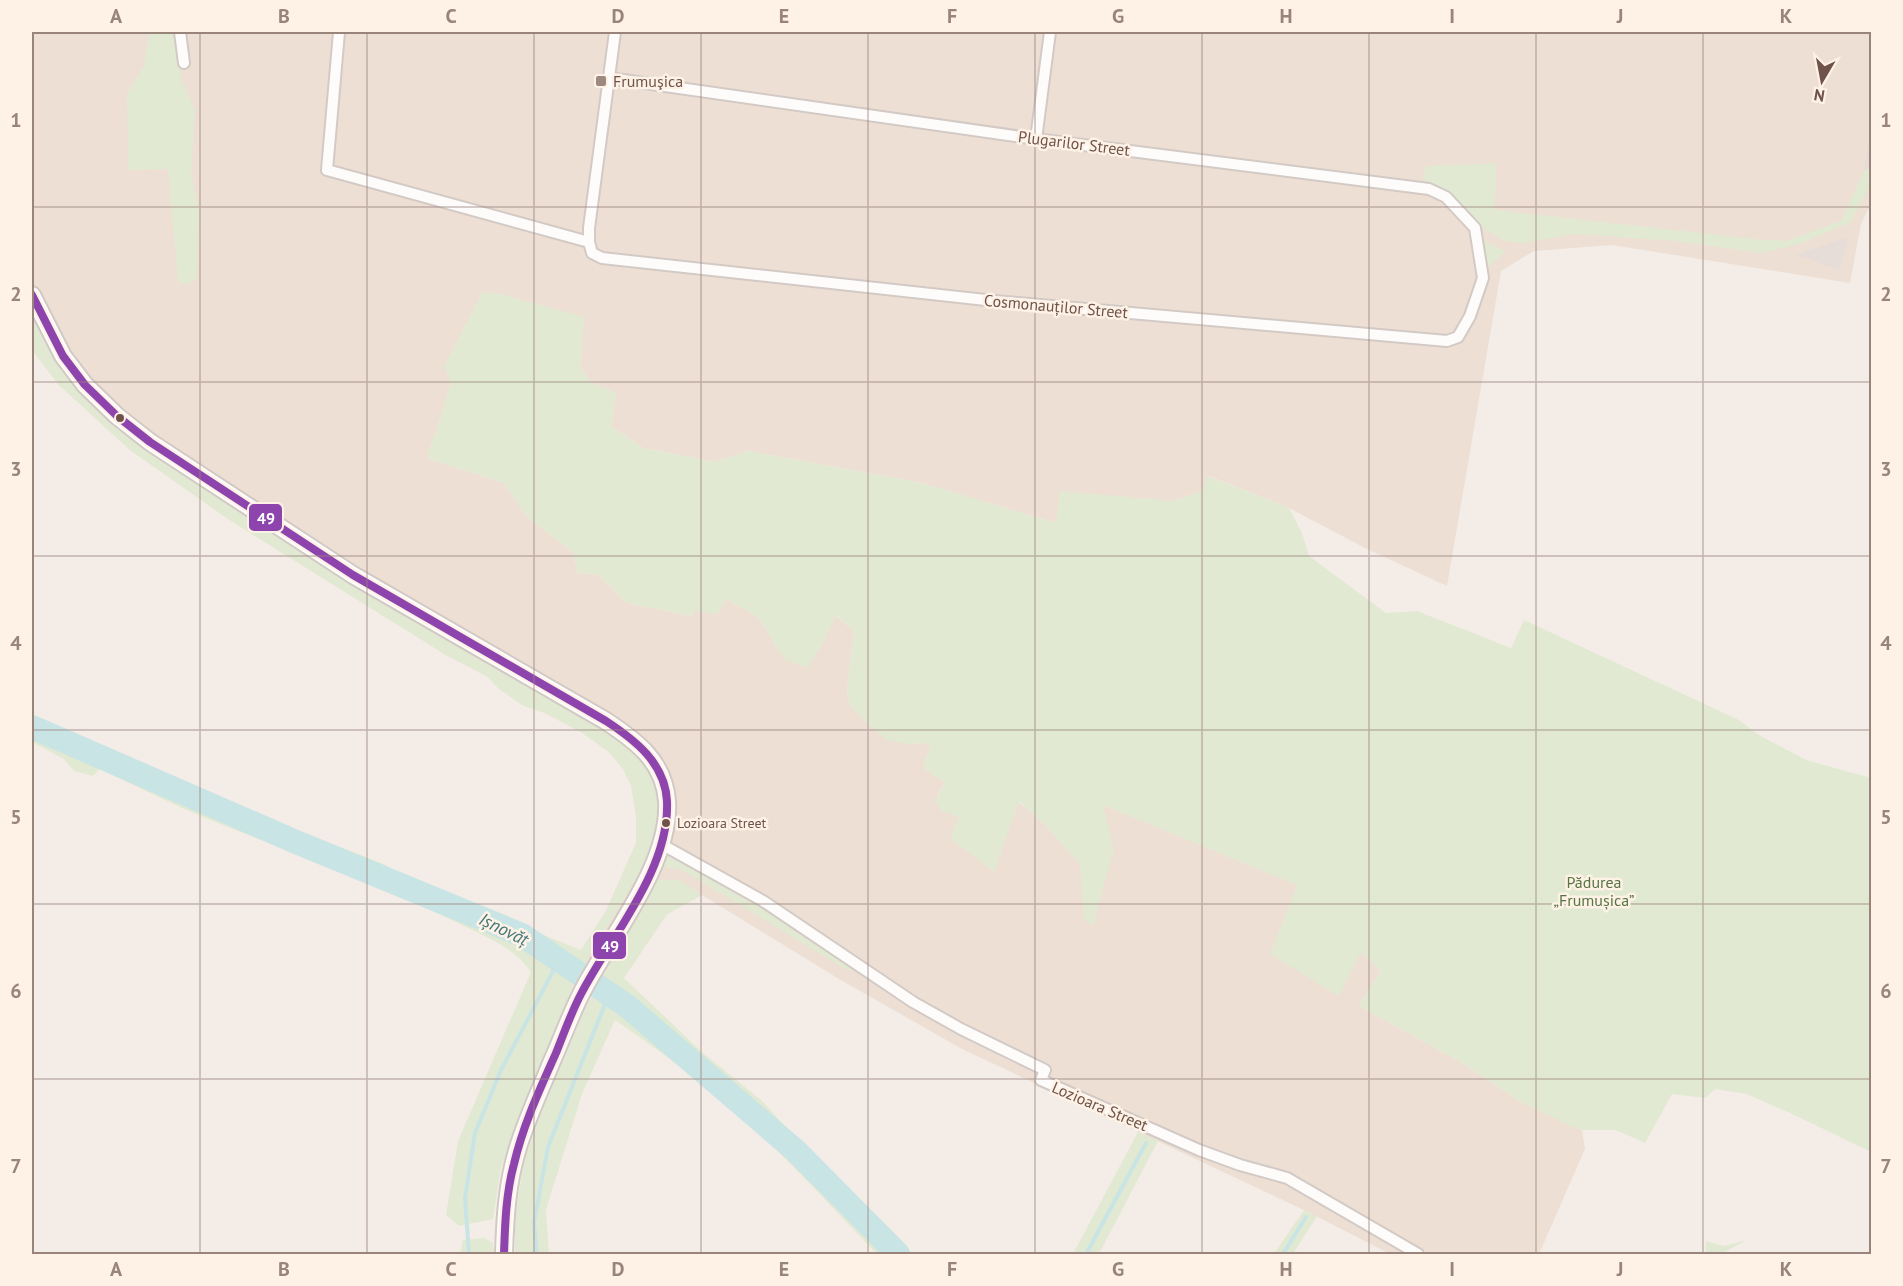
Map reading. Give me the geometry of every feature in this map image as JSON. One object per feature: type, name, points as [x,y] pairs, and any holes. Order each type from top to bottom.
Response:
[{"type":"street","points":[[180,32],[184,63]]},
{"type":"street","name":"Cosmonauților Street","points":[[339,32],[327,170],[591,248],[602,258],[995,301],[1447,341],[1458,337],[1470,316],[1482,278]]},
{"type":"street","points":[[591,248],[593,189],[615,32]]},
{"type":"street","points":[[1035,139],[1050,32]]},
{"type":"street","name":"Plugarilor Street","points":[[609,78],[1035,139],[1429,189],[1446,197],[1475,228],[1482,278]]},
{"type":"street","points":[[32,295],[63,356],[85,386],[117,416],[150,442],[353,575],[606,721],[633,740],[650,756],[662,777],[667,800],[661,844],[652,868],[580,995],[532,1107],[517,1151],[509,1191],[504,1254]]},
{"type":"street","name":"Lozioara Street","points":[[661,844],[763,901],[913,1002],[961,1029],[1045,1070],[1041,1080],[1199,1150],[1240,1165],[1287,1178],[1418,1254]]},
{"type":"shaded area","points":[[32,32],[1871,32],[1871,204],[1861,224],[1850,283],[1612,245],[1534,251],[1501,271],[1447,586],[1365,548],[1289,508],[1209,476],[1202,491],[1173,501],[1056,523],[922,483],[749,451],[715,462],[643,448],[611,426],[616,393],[590,382],[580,366],[583,317],[451,384],[427,458],[504,483],[527,517],[572,551],[578,573],[599,575],[627,603],[692,616],[695,610],[726,599],[758,617],[777,649],[829,627],[835,615],[854,631],[847,691],[850,705],[867,723],[907,744],[927,743],[931,745],[924,764],[926,770],[945,782],[937,796],[942,810],[959,817],[994,872],[1018,801],[1046,825],[1068,849],[1103,805],[1298,885],[1381,971],[1359,1006],[1466,1065],[1521,1102],[1582,1130],[1585,1149],[1539,1254],[1390,1254],[1304,1210],[962,1049],[839,979],[702,895],[667,914],[619,985],[576,959],[606,911],[636,843],[636,816],[631,785],[623,769],[609,752],[581,732],[545,713],[522,705],[498,688],[488,677],[446,655],[231,521],[130,450],[59,385],[32,350]]},
{"type":"shaded area","points":[[1871,128],[1871,167],[1864,171]]},
{"type":"shaded area","points":[[1848,237],[1839,270],[1796,255]]},
{"type":"green space","points":[[149,32],[175,32],[181,79],[195,110],[191,172],[199,213],[197,278],[188,285],[178,281],[168,169],[128,170],[127,94],[144,66]]},
{"type":"green space","points":[[1496,163],[1495,210],[1785,241],[1841,221],[1864,171],[1872,167],[1871,184],[1851,222],[1799,244],[1761,253],[1675,241],[1575,234],[1522,243],[1505,241],[1484,229],[1456,199],[1423,179],[1426,166]]},
{"type":"green space","points":[[1483,240],[1506,252],[1486,268]]},
{"type":"green space","name":"Pădurea „Frumușica”","points":[[482,293],[497,293],[584,317],[580,366],[590,382],[616,393],[611,426],[643,448],[715,462],[749,451],[922,483],[1056,523],[1060,491],[1173,501],[1202,491],[1208,476],[1289,508],[1302,533],[1309,556],[1386,613],[1417,611],[1511,648],[1524,620],[1739,720],[1759,735],[1806,760],[1871,778],[1871,1152],[1746,1094],[1715,1089],[1705,1098],[1672,1094],[1645,1143],[1616,1130],[1582,1130],[1567,1124],[1521,1102],[1466,1065],[1359,1006],[1381,971],[1361,952],[1339,996],[1270,954],[1297,885],[1103,805],[1114,849],[1093,925],[1084,920],[1080,864],[1046,826],[1019,801],[994,872],[950,838],[959,817],[941,810],[935,801],[945,782],[926,770],[924,764],[931,745],[887,740],[850,705],[847,691],[854,631],[836,615],[821,647],[807,668],[786,660],[758,617],[726,599],[717,615],[695,610],[692,616],[627,603],[599,575],[578,573],[572,551],[527,517],[504,483],[427,458],[451,384],[444,366]]},
{"type":"green space","points":[[32,310],[55,360],[85,395],[620,737],[654,772],[659,798],[659,821],[651,848],[642,870],[571,990],[501,1167],[493,1219],[459,1226],[446,1215],[458,1141],[531,972],[517,956],[490,939],[429,909],[194,813],[100,769],[93,776],[74,771],[64,759],[32,742],[32,718],[114,750],[183,785],[381,863],[428,888],[581,950],[606,911],[636,843],[636,816],[631,785],[623,769],[609,752],[581,732],[545,713],[522,705],[498,688],[488,677],[446,655],[231,521],[130,450],[59,385],[32,350]]},
{"type":"green space","points":[[666,852],[758,904],[852,967],[849,971],[682,870],[659,866]]},
{"type":"green space","points":[[654,880],[680,880],[702,895],[667,914],[624,978],[703,1053],[761,1100],[805,1148],[912,1254],[877,1254],[751,1126],[689,1074],[615,1020],[582,1094],[546,1210],[549,1254],[515,1254],[515,1218],[524,1161],[540,1115],[586,1007]]},
{"type":"green space","points":[[1138,1132],[1158,1141],[1099,1254],[1073,1254]]},
{"type":"green space","points":[[1304,1210],[1317,1216],[1293,1254],[1274,1254]]},
{"type":"green space","points":[[484,1238],[493,1243],[494,1254],[460,1254],[463,1240]]},
{"type":"green space","points":[[1747,1240],[1721,1254],[1706,1254],[1706,1241],[1724,1246]]},
{"type":"waterway","name":"Ișnovăț","points":[[32,727],[296,842],[522,935],[627,1006],[796,1151],[898,1254]]},
{"type":"waterway","points":[[469,1254],[465,1198],[475,1133],[501,1070],[559,960]]},
{"type":"waterway","points":[[537,1254],[534,1223],[548,1147],[609,994]]},
{"type":"waterway","points":[[1086,1254],[1146,1143]]},
{"type":"waterway","points":[[1283,1254],[1306,1217]]},
{"type":"transit line","name":"49","points":[[32,295],[63,356],[85,385],[117,416],[150,442],[353,575],[606,721],[638,745],[661,775],[667,801],[665,827],[659,852],[636,902],[577,1001],[527,1121],[509,1186],[504,1254]]},
{"type":"place","name":"Frumuşica","points":[[601,81]]},
{"type":"place","name":"Lozioara Street","points":[[666,823]]}]
